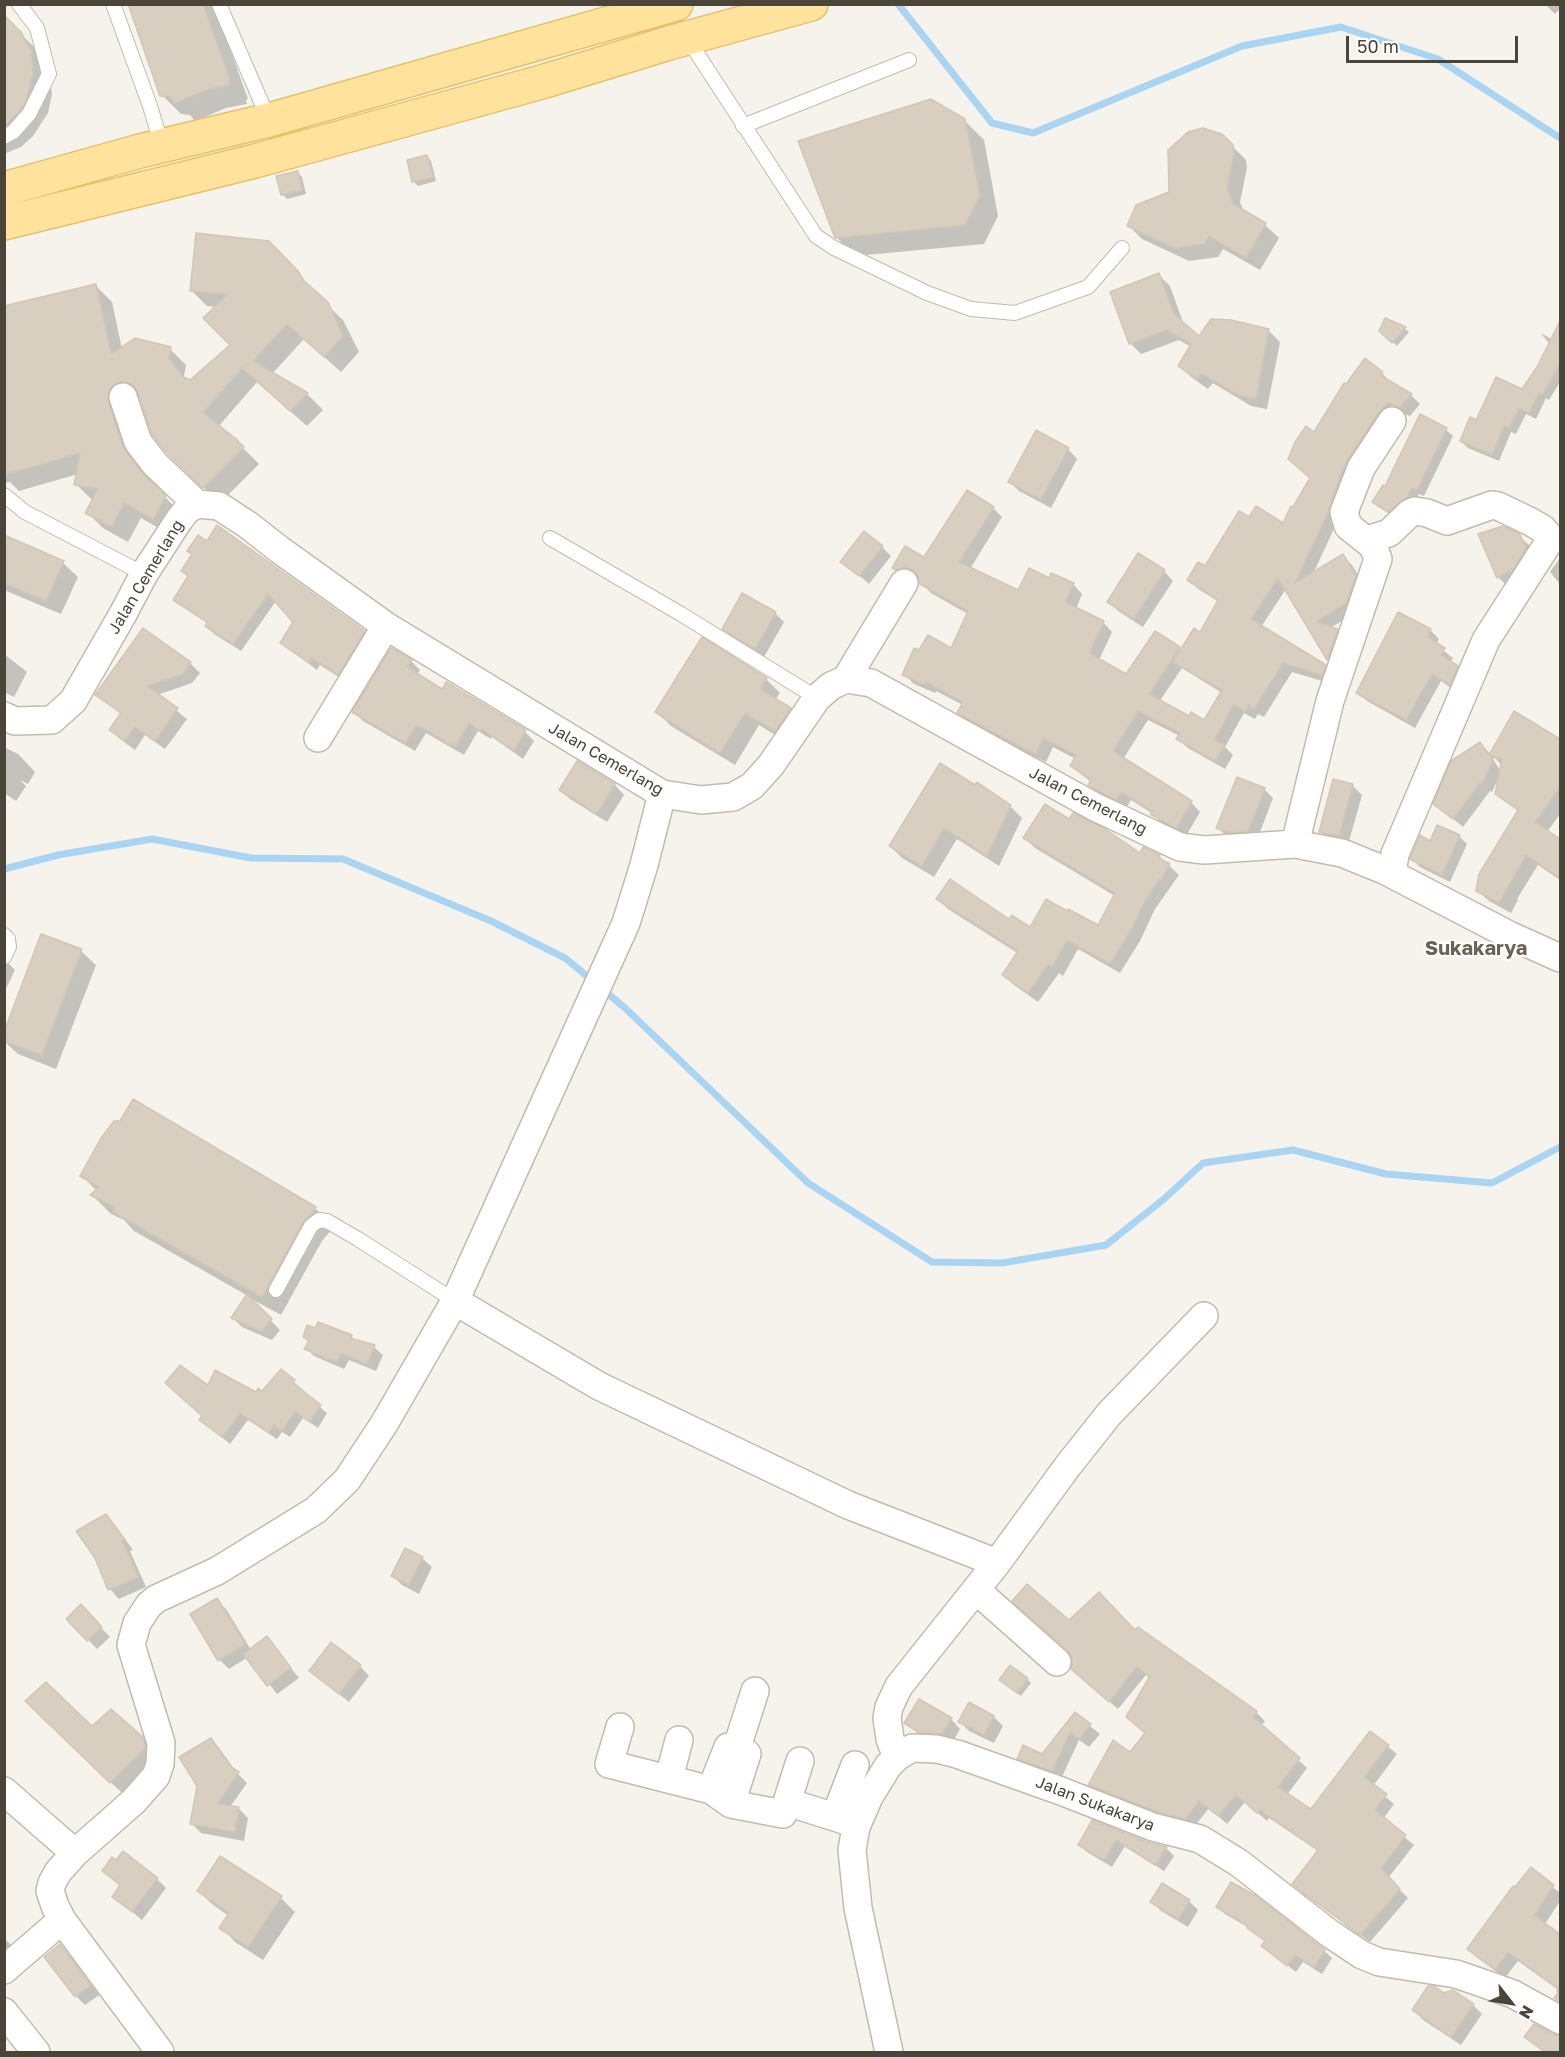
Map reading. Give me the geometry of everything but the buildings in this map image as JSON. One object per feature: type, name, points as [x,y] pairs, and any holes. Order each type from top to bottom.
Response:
[{"type":"main road","points":[[4,189],[162,146],[269,120],[676,4]]},
{"type":"main road","points":[[4,223],[266,158],[811,4]]},
{"type":"street","points":[[123,397],[141,448],[197,504]]},
{"type":"street","points":[[1295,844],[1330,701],[1378,559],[1373,546],[1348,526],[1344,512],[1361,468],[1392,421]]},
{"type":"street","name":"Jalan Cemerlang","points":[[4,716],[15,721],[52,720],[73,701],[144,574],[178,520],[187,510],[197,504],[219,506],[386,626],[662,794],[701,800],[733,797],[752,786],[771,765],[817,698],[846,679],[871,683],[1095,807],[1180,847],[1204,850],[1295,844],[1341,853],[1392,874],[1511,936],[1560,958]]},
{"type":"street","points":[[1367,540],[1389,533],[1415,511],[1448,521],[1464,513],[1492,505],[1531,522],[1543,529],[1549,536],[1547,545],[1486,640],[1395,854],[1392,874]]},
{"type":"street","points":[[846,679],[904,583]]},
{"type":"street","points":[[318,738],[386,626]]},
{"type":"street","points":[[160,2052],[62,1920],[52,1897],[52,1883],[58,1872],[75,1853],[134,1802],[149,1786],[158,1770],[161,1743],[131,1644],[137,1623],[156,1599],[217,1571],[316,1509],[347,1480],[384,1424],[455,1301],[626,923],[662,794]]},
{"type":"street","points":[[455,1301],[600,1386],[848,1505],[998,1563]]},
{"type":"street","points":[[847,1821],[869,1797],[888,1766],[897,1757],[888,1729],[889,1707],[893,1695],[998,1563],[1067,1467],[1109,1414],[1204,1316]]},
{"type":"street","points":[[976,1590],[1057,1662]]},
{"type":"street","points":[[721,1797],[747,1754],[736,1750],[755,1691]]},
{"type":"street","points":[[620,1727],[609,1764],[669,1778],[721,1797],[783,1814],[800,1761]]},
{"type":"street","points":[[669,1778],[679,1740]]},
{"type":"street","name":"Jalan Sukakarya","points":[[897,1757],[912,1748],[937,1749],[957,1754],[1153,1827],[1200,1839],[1239,1863],[1329,1933],[1362,1955],[1379,1962],[1456,1974],[1513,1994],[1560,2020]]},
{"type":"street","points":[[855,1765],[847,1821],[854,1878],[889,2052]]},
{"type":"street","points":[[4,1791],[75,1853]]},
{"type":"street","points":[[787,1802],[847,1821]]},
{"type":"street","points":[[4,1970],[62,1920]]},
{"type":"street","points":[[4,2012],[36,2052]]},
{"type":"lane","points":[[4,137],[13,132],[29,114],[49,74],[37,28],[19,4]]},
{"type":"lane","points":[[113,4],[162,146]]},
{"type":"lane","points":[[219,4],[269,120]]},
{"type":"lane","points":[[687,38],[816,236],[834,248],[927,293],[971,309],[1016,313],[1088,287],[1122,248]]},
{"type":"lane","points":[[743,126],[909,60]]},
{"type":"lane","points":[[4,495],[25,512],[144,574]]},
{"type":"lane","points":[[550,538],[681,614],[817,698]]},
{"type":"lane","points":[[4,935],[8,939],[9,947],[4,957]]},
{"type":"lane","points":[[276,1290],[311,1226],[319,1220],[327,1221],[358,1239],[455,1301]]},
{"type":"waterway","points":[[898,4],[992,123],[1033,133],[1242,46],[1341,27],[1438,59],[1560,138]]},
{"type":"waterway","points":[[4,869],[58,855],[152,839],[251,858],[343,859],[491,921],[565,958],[593,981]]},
{"type":"waterway","points":[[601,988],[625,1008],[808,1183],[932,1262],[1002,1263],[1106,1245],[1164,1199],[1203,1163],[1293,1150],[1386,1174],[1492,1183],[1560,1147]]},
{"type":"district","name":"Sukakarya","points":[[1476,949]]}]
